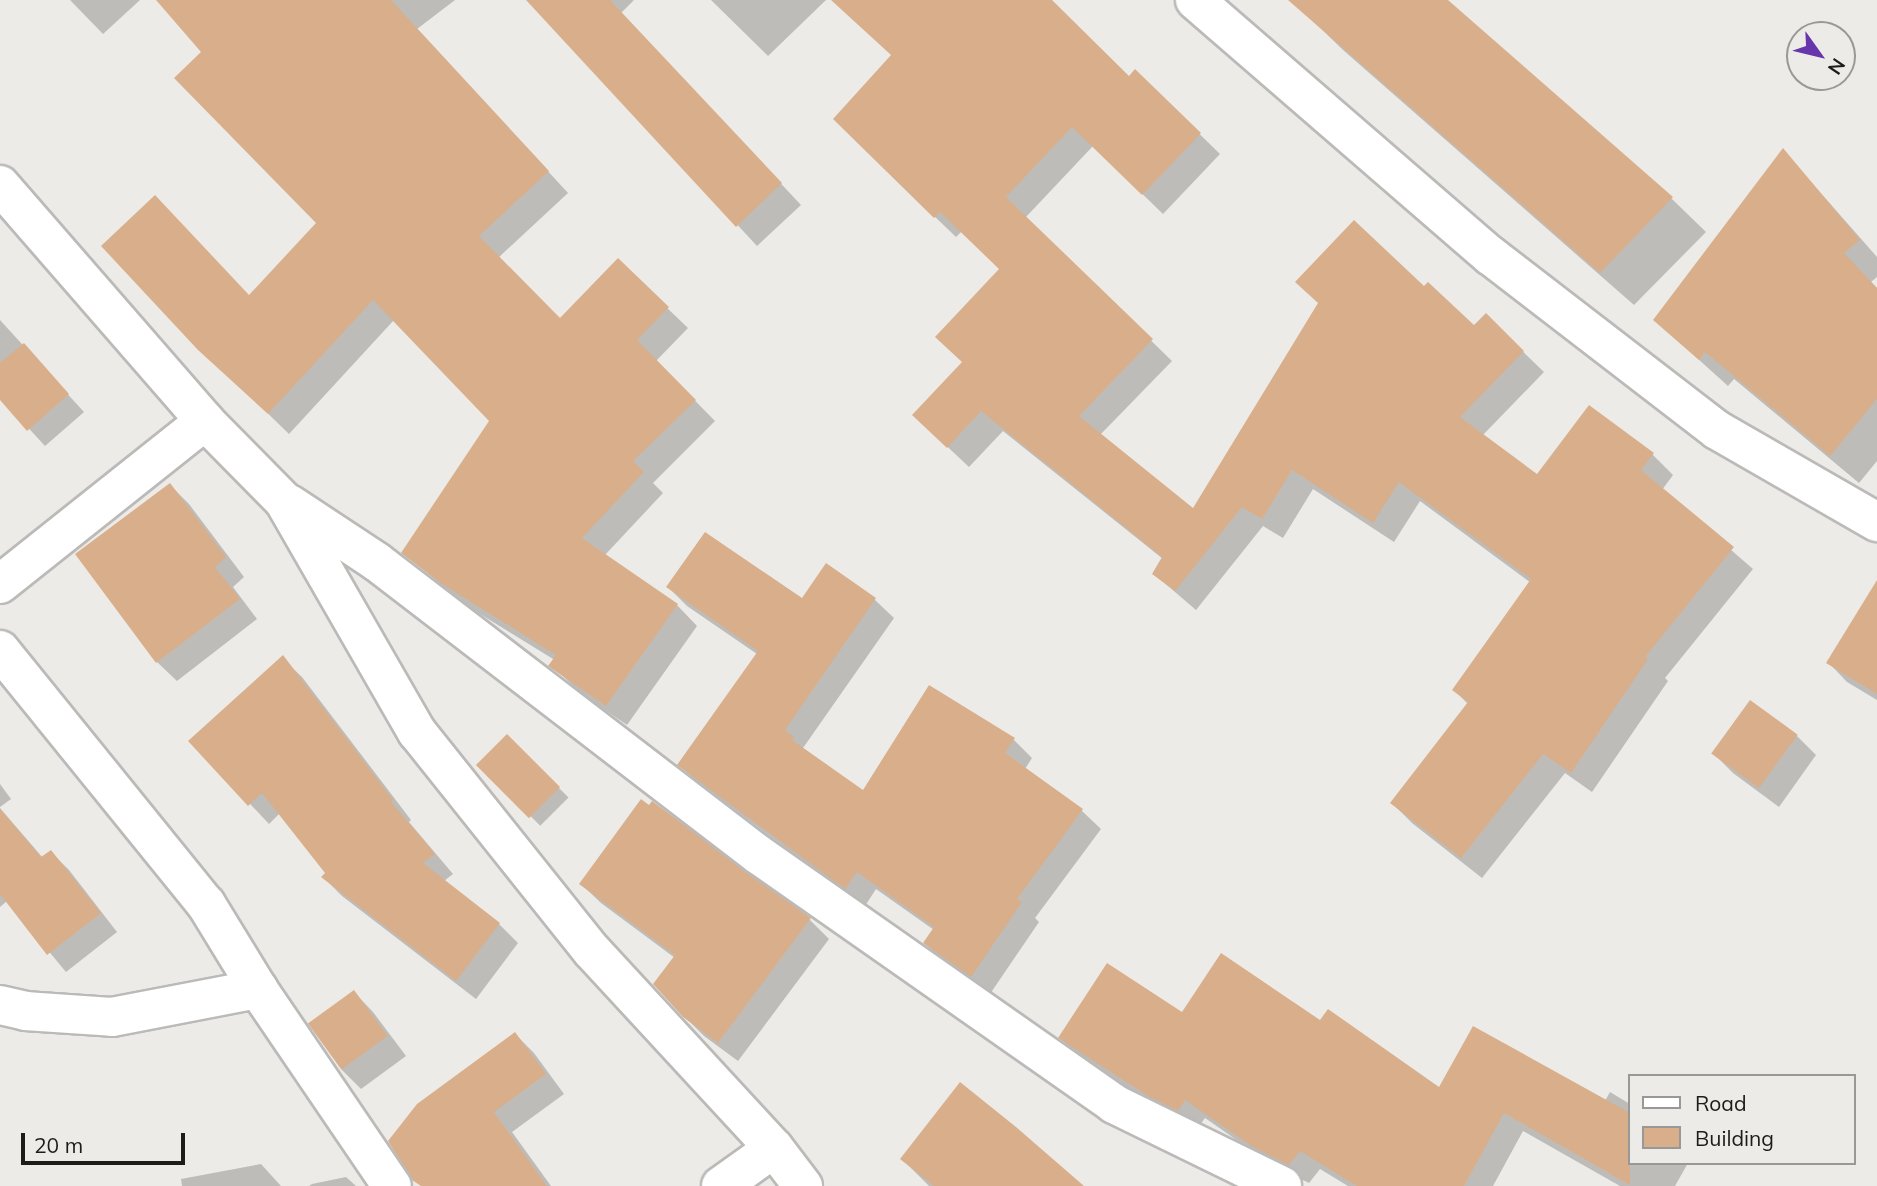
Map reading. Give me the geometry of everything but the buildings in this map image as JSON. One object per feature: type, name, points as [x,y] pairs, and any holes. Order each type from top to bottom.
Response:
[{"type":"street","points":[[1195,0],[1491,256],[1717,430],[1877,522]]},
{"type":"street","points":[[0,185],[205,421],[284,501],[377,562],[759,856],[1114,1104],[1282,1186]]},
{"type":"street","points":[[0,584],[205,421]]},
{"type":"street","points":[[284,501],[417,732],[592,951],[774,1148],[803,1186]]},
{"type":"street","points":[[0,650],[206,904],[258,989],[392,1186]]},
{"type":"street","points":[[0,1005],[26,1011],[112,1017],[258,989]]},
{"type":"street","points":[[721,1186],[774,1148]]}]
